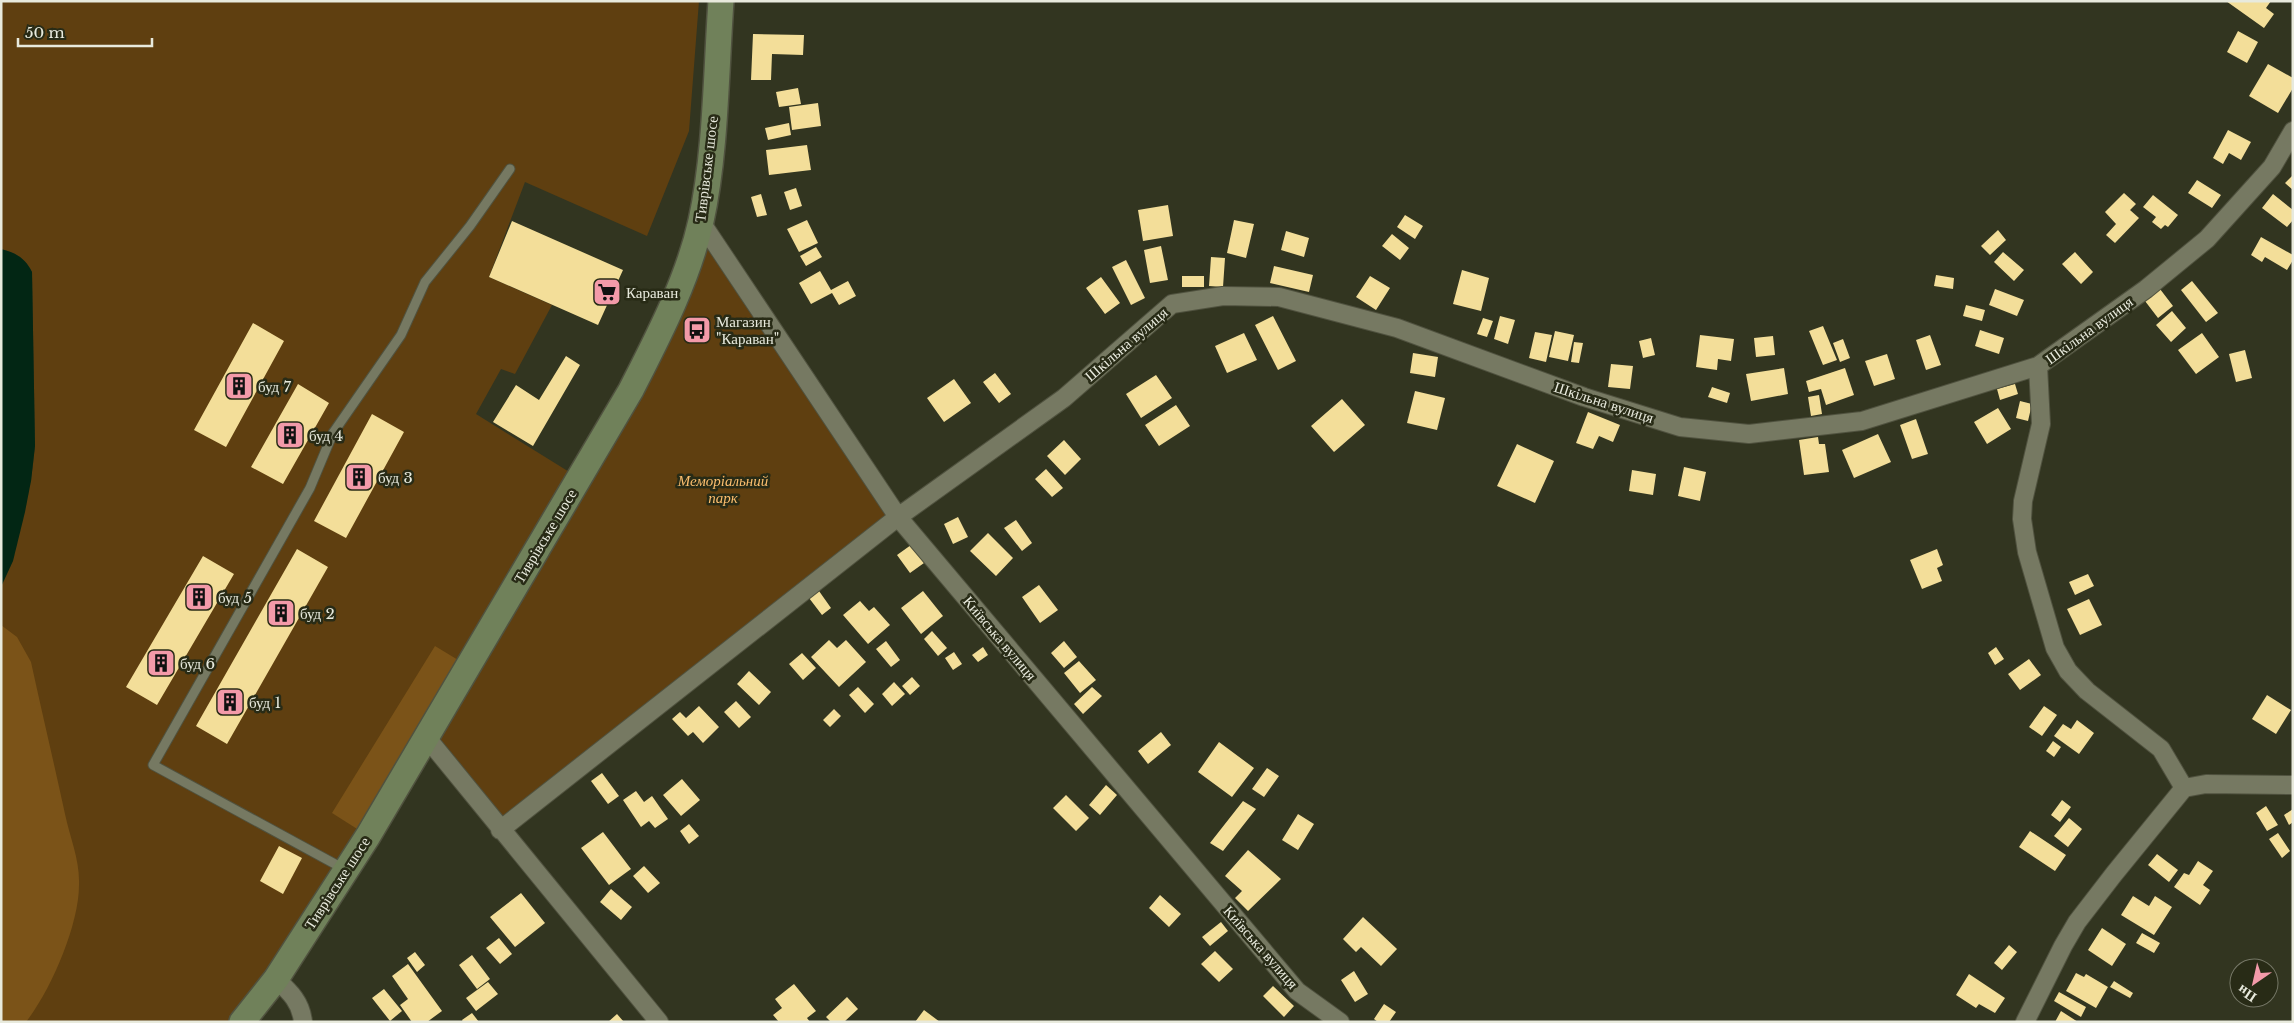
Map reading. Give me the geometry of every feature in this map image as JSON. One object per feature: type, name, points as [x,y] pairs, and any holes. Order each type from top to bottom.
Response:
[{"type":"main road","name":"Тиврівське шосе","points":[[242,1022],[276,979],[346,870],[426,738],[631,390],[668,314],[701,222],[708,176],[721,1]]},
{"type":"street","name":"Шкільна вулиця","points":[[500,830],[898,517],[1064,398],[1172,304],[1223,296],[1279,297],[1379,323],[1584,397],[1680,427],[1749,434],[1862,421],[2038,366],[2146,289],[2207,239],[2272,167],[2293,131]]},
{"type":"street","name":"Київська вулиця","points":[[701,222],[898,517],[1297,991],[1340,1022]]},
{"type":"street","points":[[2038,366],[2041,424],[2023,501],[2022,520],[2027,552],[2055,648],[2068,671],[2087,691],[2161,749],[2184,788]]},
{"type":"street","points":[[426,738],[660,1022]]},
{"type":"street","points":[[2025,1022],[2077,922],[2138,843],[2184,788],[2206,784],[2293,785]]},
{"type":"street","points":[[276,979],[297,1001],[301,1008],[303,1022]]},
{"type":"lane","points":[[346,870],[153,765],[310,488],[333,432],[401,335],[425,282],[470,226],[510,169]]},
{"type":"green space","name":"Меморіальний парк","points":[[1,1],[699,1],[689,131],[647,236],[525,182],[489,277],[552,305],[515,374],[501,369],[476,414],[579,478],[701,222],[898,517],[500,830],[427,738],[333,813],[368,836],[242,1022],[1,1022],[1,539],[31,481],[35,446],[32,272],[20,257],[1,249]]},
{"type":"shaded area","points":[[1,249],[20,257],[32,272],[35,446],[25,512],[13,561],[1,587]]},
{"type":"shaded area","points":[[1,625],[17,637],[31,662],[79,876],[78,901],[69,937],[45,993],[26,1022],[1,1022]]},
{"type":"shaded area","points":[[435,646],[468,666],[368,836],[332,813]]},
{"type":"building","points":[[2226,1],[2271,1],[2266,8],[2274,14],[2264,28]]},
{"type":"building","points":[[2238,31],[2258,42],[2247,63],[2227,52]]},
{"type":"building","points":[[753,34],[804,35],[803,55],[772,54],[771,80],[751,80]]},
{"type":"building","points":[[2268,64],[2293,78],[2293,88],[2278,113],[2249,96]]},
{"type":"building","points":[[798,88],[801,104],[779,107],[776,92]]},
{"type":"building","points":[[818,103],[821,126],[792,130],[789,107]]},
{"type":"building","points":[[789,123],[791,135],[768,140],[765,128]]},
{"type":"building","points":[[2228,130],[2251,142],[2241,160],[2229,153],[2223,164],[2213,158]]},
{"type":"building","points":[[807,145],[811,170],[769,175],[766,150]]},
{"type":"building","points":[[2293,175],[2293,190],[2285,183]]},
{"type":"building","points":[[2197,180],[2221,195],[2212,208],[2188,193]]},
{"type":"building","points":[[796,188],[802,206],[790,210],[784,192]]},
{"type":"building","points":[[2124,193],[2136,204],[2130,210],[2139,218],[2115,243],[2106,235],[2116,224],[2105,212]]},
{"type":"building","points":[[761,194],[767,215],[757,217],[751,197]]},
{"type":"building","points":[[2273,194],[2293,210],[2293,220],[2287,227],[2262,208]]},
{"type":"building","points":[[2153,195],[2178,215],[2168,227],[2165,225],[2161,229],[2152,222],[2156,217],[2143,207]]},
{"type":"building","points":[[1168,205],[1173,236],[1143,241],[1138,210]]},
{"type":"building","points":[[1405,215],[1423,226],[1415,239],[1397,227]]},
{"type":"building","points":[[807,220],[818,243],[799,252],[787,229]]},
{"type":"building","points":[[1234,220],[1254,224],[1246,258],[1227,253]]},
{"type":"building","points":[[512,221],[623,270],[598,325],[489,277]]},
{"type":"building","points":[[1998,230],[2006,240],[1990,255],[1981,246]]},
{"type":"building","points":[[1286,231],[1309,238],[1304,257],[1281,250]]},
{"type":"building","points":[[1392,234],[1409,248],[1400,260],[1382,246]]},
{"type":"building","points":[[2261,237],[2293,255],[2293,260],[2287,270],[2265,257],[2262,262],[2251,255]]},
{"type":"building","points":[[1161,246],[1168,280],[1150,283],[1144,250]]},
{"type":"building","points":[[816,247],[822,257],[806,266],[800,256]]},
{"type":"building","points":[[2003,252],[2024,270],[2014,281],[1994,262]]},
{"type":"building","points":[[2075,252],[2093,272],[2081,284],[2062,264]]},
{"type":"building","points":[[1211,257],[1225,258],[1223,287],[1209,286]]},
{"type":"building","points":[[1126,260],[1145,298],[1131,305],[1112,267]]},
{"type":"building","points":[[1274,266],[1313,275],[1309,292],[1270,283]]},
{"type":"building","points":[[1462,270],[1489,278],[1481,311],[1453,304]]},
{"type":"building","points":[[820,271],[831,290],[848,281],[856,296],[839,305],[832,293],[811,304],[799,283]]},
{"type":"building","points":[[1936,275],[1954,278],[1953,289],[1934,286]]},
{"type":"building","points":[[1182,276],[1204,276],[1204,287],[1182,287]]},
{"type":"building","points":[[1370,276],[1390,288],[1376,310],[1356,297]]},
{"type":"building","points":[[1101,277],[1120,303],[1105,314],[1086,288]]},
{"type":"building","points":[[2192,281],[2218,313],[2206,322],[2181,290]]},
{"type":"building","points":[[1995,289],[2024,300],[2017,316],[1989,305]]},
{"type":"building","points":[[2160,289],[2173,306],[2158,318],[2145,301]]},
{"type":"building","points":[[1966,305],[1985,310],[1982,321],[1963,316]]},
{"type":"building","points":[[2172,311],[2186,328],[2171,342],[2156,325]]},
{"type":"building","points":[[1273,316],[1296,361],[1278,370],[1255,325]]},
{"type":"building","points":[[1500,316],[1515,320],[1508,344],[1494,339]]},
{"type":"building","points":[[1483,318],[1493,321],[1487,337],[1477,334]]},
{"type":"building","name":"буд 7","points":[[253,323],[284,341],[226,447],[194,430]]},
{"type":"building","points":[[1823,326],[1837,360],[1823,365],[1809,331]]},
{"type":"building","points":[[1980,330],[2004,338],[1999,354],[1975,346]]},
{"type":"building","points":[[1555,331],[1574,335],[1568,361],[1549,357]]},
{"type":"building","points":[[1535,332],[1552,335],[1546,362],[1529,358]]},
{"type":"building","points":[[1244,333],[1257,360],[1227,373],[1215,346]]},
{"type":"building","points":[[2202,333],[2219,357],[2196,374],[2178,350]]},
{"type":"building","points":[[1700,335],[1734,339],[1731,361],[1718,359],[1717,370],[1696,367]]},
{"type":"building","points":[[1930,335],[1941,365],[1926,370],[1916,340]]},
{"type":"building","points":[[1773,336],[1775,355],[1756,357],[1754,338]]},
{"type":"building","points":[[1651,338],[1655,355],[1643,358],[1639,341]]},
{"type":"building","points":[[1843,339],[1850,358],[1840,362],[1833,343]]},
{"type":"building","points":[[1574,342],[1583,343],[1579,363],[1571,362]]},
{"type":"building","points":[[2245,350],[2252,378],[2236,382],[2229,354]]},
{"type":"building","points":[[1413,353],[1438,357],[1435,377],[1410,373]]},
{"type":"building","points":[[1887,354],[1895,379],[1874,386],[1865,361]]},
{"type":"building","points":[[566,356],[580,365],[533,446],[493,422],[516,385],[539,400]]},
{"type":"building","points":[[1611,364],[1633,366],[1630,389],[1608,387]]},
{"type":"building","points":[[1784,368],[1788,394],[1751,401],[1746,374]]},
{"type":"building","points":[[1845,368],[1854,395],[1826,405],[1821,389],[1809,392],[1806,381]]},
{"type":"building","points":[[995,373],[1011,394],[999,403],[983,382]]},
{"type":"building","points":[[1156,375],[1172,398],[1141,418],[1126,394]]},
{"type":"building","points":[[954,379],[971,403],[944,422],[927,398]]},
{"type":"building","name":"буд 4","points":[[298,384],[329,403],[283,484],[251,467]]},
{"type":"building","points":[[2015,384],[2018,394],[2000,400],[1997,389]]},
{"type":"building","points":[[1712,387],[1730,393],[1727,403],[1708,397]]},
{"type":"building","points":[[1415,391],[1445,398],[1437,430],[1407,423]]},
{"type":"building","points":[[1819,395],[1822,414],[1811,416],[1808,397]]},
{"type":"building","points":[[1342,399],[1365,425],[1334,452],[1311,426]]},
{"type":"building","points":[[2020,401],[2032,404],[2028,421],[2016,418]]},
{"type":"building","points":[[1176,405],[1190,426],[1159,446],[1145,425]]},
{"type":"building","points":[[1998,408],[2011,429],[1987,444],[1974,422]]},
{"type":"building","points":[[1588,412],[1620,425],[1613,442],[1599,436],[1593,449],[1576,443]]},
{"type":"building","name":"буд 3","points":[[372,414],[404,432],[346,538],[314,521]]},
{"type":"building","points":[[1916,419],[1928,454],[1912,459],[1900,425]]},
{"type":"building","points":[[1878,434],[1891,462],[1854,478],[1842,450]]},
{"type":"building","points":[[1818,437],[1819,444],[1825,444],[1829,472],[1804,475],[1799,440]]},
{"type":"building","points":[[1064,440],[1081,459],[1065,475],[1047,456]]},
{"type":"building","points":[[1517,444],[1554,461],[1535,503],[1497,486]]},
{"type":"building","points":[[1684,467],[1706,472],[1700,501],[1678,496]]},
{"type":"building","points":[[1046,469],[1063,488],[1052,497],[1035,479]]},
{"type":"building","points":[[1632,470],[1656,474],[1653,495],[1629,491]]},
{"type":"building","points":[[958,517],[968,537],[953,544],[944,524]]},
{"type":"building","points":[[1016,520],[1032,543],[1022,551],[1004,528]]},
{"type":"building","points":[[988,533],[1013,558],[996,576],[970,551]]},
{"type":"building","points":[[911,545],[924,563],[910,573],[897,555]]},
{"type":"building","name":"буд 2","points":[[297,549],[328,567],[227,744],[196,726]]},
{"type":"building","points":[[1937,549],[1943,565],[1937,568],[1942,581],[1922,589],[1910,560]]},
{"type":"building","points":[[203,556],[234,574],[157,705],[126,687]]},
{"type":"building","points":[[2088,574],[2094,586],[2075,595],[2069,582]]},
{"type":"building","points":[[1039,585],[1058,610],[1040,623],[1022,597]]},
{"type":"building","points":[[819,591],[831,608],[822,615],[809,598]]},
{"type":"building","points":[[923,591],[943,616],[921,634],[901,608]]},
{"type":"building","points":[[2089,599],[2102,625],[2080,635],[2067,609]]},
{"type":"building","points":[[860,601],[869,611],[874,607],[890,625],[868,644],[843,615]]},
{"type":"building","points":[[932,631],[947,648],[938,656],[924,639]]},
{"type":"building","points":[[829,640],[837,648],[846,640],[866,662],[839,687],[811,657]]},
{"type":"building","points":[[886,641],[900,660],[891,667],[876,649]]},
{"type":"building","points":[[1064,641],[1077,657],[1064,668],[1051,653]]},
{"type":"building","points":[[983,647],[988,655],[978,662],[972,655]]},
{"type":"building","points":[[1996,647],[2004,659],[1995,665],[1988,653]]},
{"type":"building","points":[[954,652],[962,664],[953,670],[945,658]]},
{"type":"building","points":[[802,653],[816,668],[803,680],[789,664]]},
{"type":"building","points":[[2029,659],[2041,675],[2020,690],[2008,674]]},
{"type":"building","points":[[1079,661],[1096,680],[1080,693],[1064,673]]},
{"type":"building","points":[[749,671],[771,692],[759,705],[737,684]]},
{"type":"building","points":[[912,677],[920,686],[910,695],[902,686]]},
{"type":"building","points":[[894,682],[905,694],[892,706],[882,694]]},
{"type":"building","points":[[858,687],[874,704],[865,713],[849,695]]},
{"type":"building","points":[[1092,687],[1102,696],[1083,714],[1074,704]]},
{"type":"building","points":[[2267,695],[2291,710],[2276,734],[2252,719]]},
{"type":"building","points":[[736,701],[751,717],[739,728],[724,712]]},
{"type":"building","points":[[699,706],[719,727],[703,743],[693,732],[688,736],[672,719],[680,712],[686,718]]},
{"type":"building","points":[[2044,706],[2057,715],[2042,736],[2029,727]]},
{"type":"building","points":[[834,709],[841,716],[830,727],[823,720]]},
{"type":"building","points":[[2077,720],[2094,733],[2079,754],[2054,736],[2063,724],[2071,729]]},
{"type":"building","points":[[1161,732],[1171,745],[1148,764],[1138,751]]},
{"type":"building","points":[[2053,741],[2061,747],[2054,757],[2046,751]]},
{"type":"building","points":[[1219,742],[1254,768],[1232,797],[1198,772]]},
{"type":"building","points":[[1267,768],[1279,776],[1264,797],[1252,789]]},
{"type":"building","points":[[602,773],[619,796],[608,804],[591,781]]},
{"type":"building","points":[[682,779],[700,800],[681,816],[663,795]]},
{"type":"building","points":[[1106,785],[1117,795],[1100,815],[1089,805]]},
{"type":"building","points":[[636,791],[644,802],[652,796],[668,819],[655,828],[649,821],[641,827],[623,800]]},
{"type":"building","points":[[1066,795],[1089,818],[1076,831],[1053,808]]},
{"type":"building","points":[[2062,800],[2071,807],[2060,822],[2051,815]]},
{"type":"building","points":[[1243,801],[1256,809],[1223,851],[1210,843]]},
{"type":"building","points":[[2266,806],[2278,825],[2267,831],[2256,813]]},
{"type":"building","points":[[2293,809],[2293,822],[2289,825],[2284,815]]},
{"type":"building","points":[[1298,814],[1314,824],[1298,850],[1282,840]]},
{"type":"building","points":[[2069,818],[2082,829],[2068,847],[2054,836]]},
{"type":"building","points":[[689,824],[699,836],[689,844],[680,831]]},
{"type":"building","points":[[2030,831],[2066,855],[2055,871],[2019,847]]},
{"type":"building","points":[[603,832],[631,869],[609,885],[581,848]]},
{"type":"building","points":[[2278,833],[2290,851],[2282,858],[2269,839]]},
{"type":"building","points":[[279,846],[302,858],[283,894],[260,881]]},
{"type":"building","points":[[1248,850],[1281,879],[1248,911],[1235,898],[1242,891],[1225,876]]},
{"type":"building","points":[[2157,854],[2178,870],[2169,882],[2148,865]]},
{"type":"building","points":[[2198,861],[2213,871],[2203,885],[2210,890],[2200,905],[2174,887],[2184,873],[2189,875]]},
{"type":"building","points":[[644,866],[660,883],[648,893],[633,876]]},
{"type":"building","points":[[611,889],[632,907],[621,920],[600,902]]},
{"type":"building","points":[[521,893],[545,923],[515,947],[490,917]]},
{"type":"building","points":[[1160,895],[1181,914],[1169,927],[1149,908]]},
{"type":"building","points":[[2133,896],[2149,906],[2155,896],[2172,907],[2154,935],[2121,915]]},
{"type":"building","points":[[1363,917],[1397,949],[1381,966],[1361,947],[1356,952],[1343,939]]},
{"type":"building","points":[[1221,922],[1228,931],[1210,946],[1202,937]]},
{"type":"building","points":[[2102,928],[2126,944],[2112,966],[2088,950]]},
{"type":"building","points":[[2142,933],[2160,943],[2154,953],[2136,943]]},
{"type":"building","points":[[499,938],[512,954],[500,964],[486,948]]},
{"type":"building","points":[[2009,945],[2017,952],[2002,970],[1994,963]]},
{"type":"building","points":[[1215,951],[1233,969],[1219,982],[1201,964]]},
{"type":"building","points":[[415,952],[425,965],[417,972],[407,958]]},
{"type":"building","points":[[472,955],[490,979],[477,989],[459,965]]},
{"type":"building","points":[[408,964],[442,1011],[427,1022],[412,1022],[400,1005],[408,999],[392,976]]},
{"type":"building","points":[[1354,971],[1368,994],[1355,1002],[1341,980]]},
{"type":"building","points":[[2076,973],[2084,977],[2086,974],[2108,987],[2096,1008],[2066,991]]},
{"type":"building","points":[[1969,974],[2005,998],[1995,1013],[1979,1004],[1976,1008],[1956,995]]},
{"type":"building","points":[[2114,981],[2133,993],[2130,998],[2110,987]]},
{"type":"building","points":[[488,982],[498,994],[476,1011],[466,998]]},
{"type":"building","points":[[794,984],[816,1011],[807,1018],[810,1022],[779,1022],[773,1015],[782,1008],[775,999]]},
{"type":"building","points":[[1273,986],[1294,1006],[1284,1017],[1263,996]]},
{"type":"building","points":[[384,989],[402,1011],[390,1021],[372,998]]},
{"type":"building","points":[[2059,992],[2086,1007],[2081,1017],[2054,1001]]},
{"type":"building","points":[[847,997],[858,1009],[844,1022],[831,1022],[826,1017]]},
{"type":"building","points":[[1384,1004],[1396,1012],[1389,1022],[1378,1022],[1374,1019]]},
{"type":"building","points":[[924,1010],[940,1022],[915,1022]]},
{"type":"building","points":[[2061,1011],[2078,1022],[2055,1022]]},
{"type":"building","points":[[472,1013],[479,1022],[463,1022],[462,1020]]},
{"type":"building","points":[[617,1014],[624,1022],[608,1022]]},
{"type":"place","name":"Караван","points":[[607,292]]},
{"type":"place","name":"Магазин \"Караван\"","points":[[697,330]]},
{"type":"place","name":"буд 7","points":[[239,386]]},
{"type":"place","name":"буд 4","points":[[290,435]]},
{"type":"place","name":"буд 3","points":[[359,477]]},
{"type":"place","name":"буд 5","points":[[199,597]]},
{"type":"place","name":"буд 2","points":[[281,613]]},
{"type":"place","name":"буд 6","points":[[161,663]]},
{"type":"place","name":"буд 1","points":[[230,702]]}]
